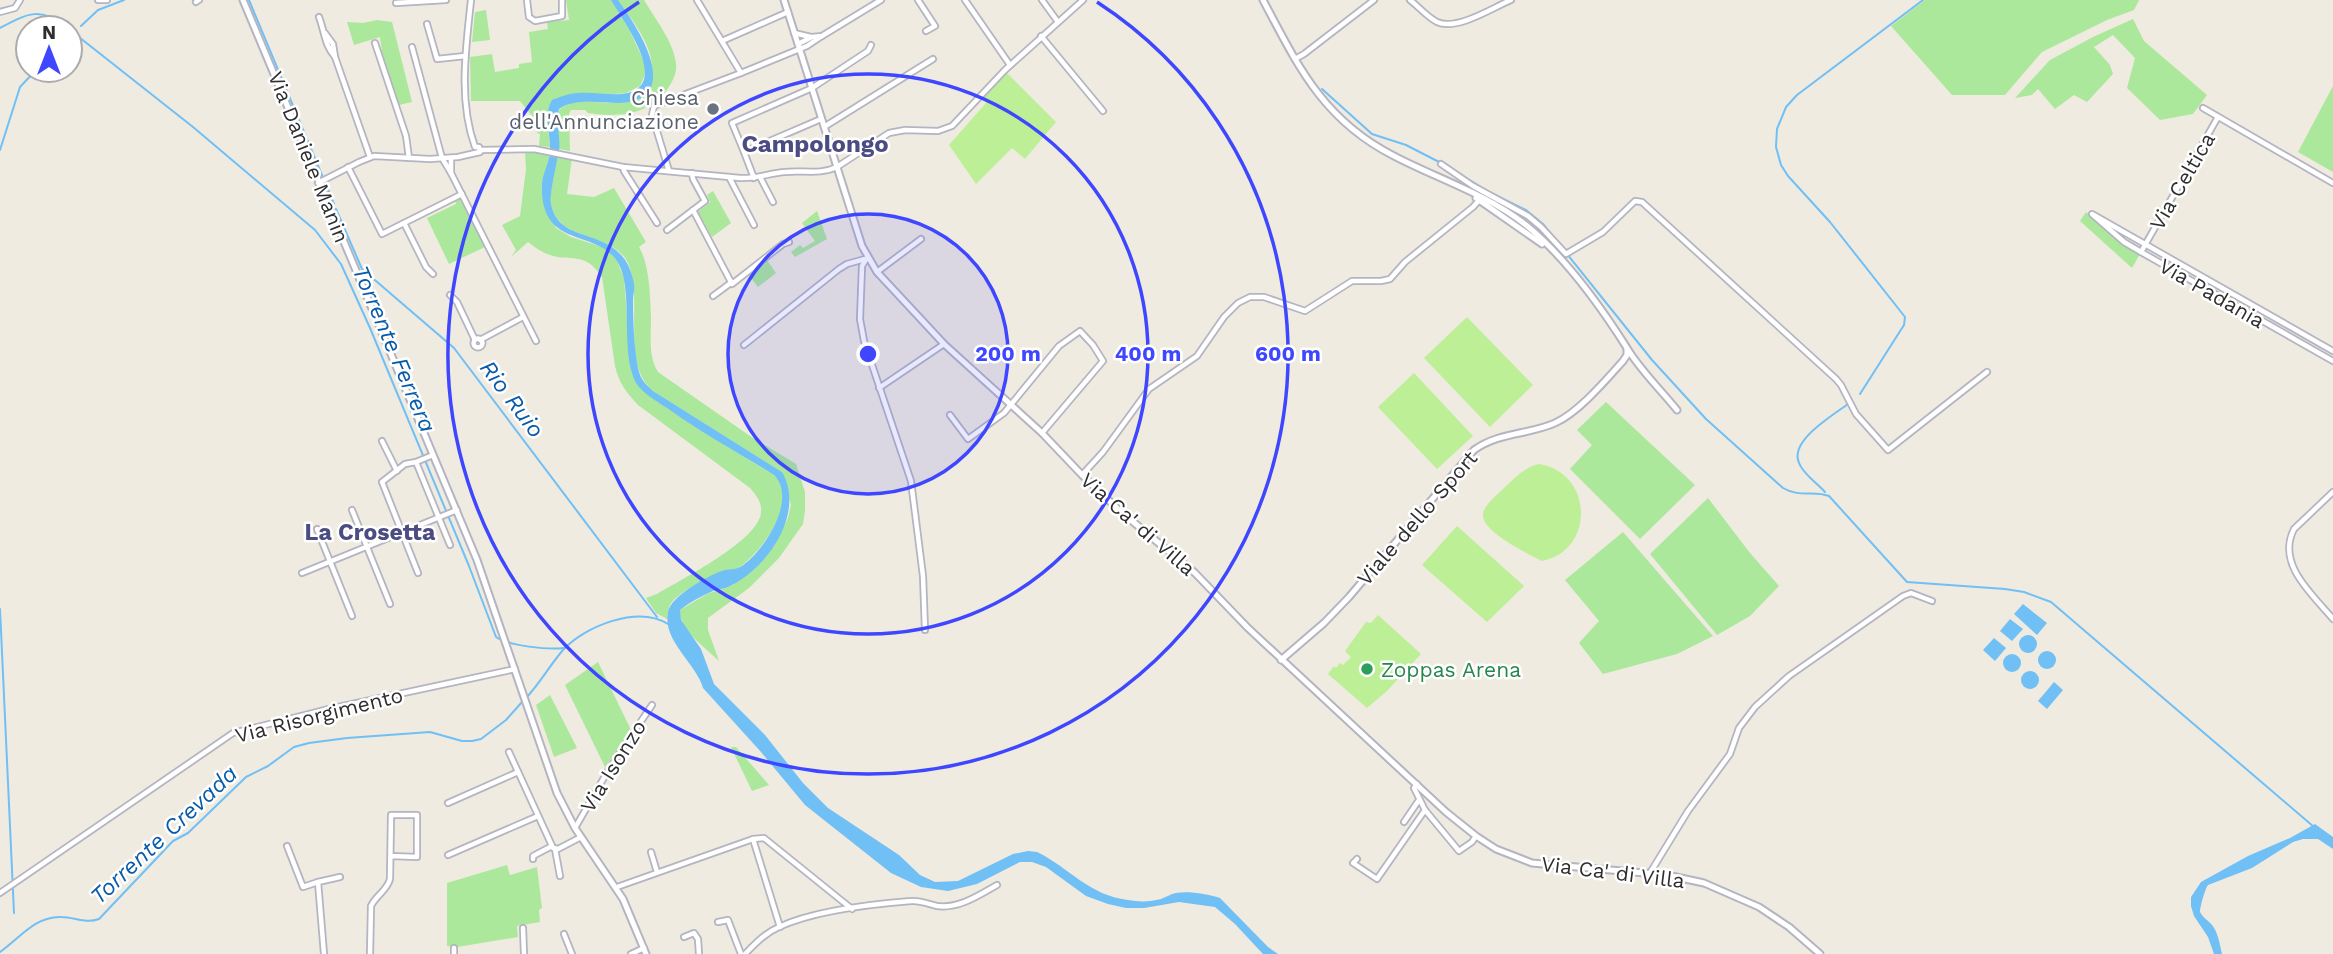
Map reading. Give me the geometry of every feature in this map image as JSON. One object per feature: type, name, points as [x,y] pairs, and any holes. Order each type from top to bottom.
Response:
[{"type":"street","points":[[0,18],[17,6],[20,0]]},
{"type":"street","points":[[98,0],[107,0]]},
{"type":"street","name":"Via Daniele Manin","points":[[243,0],[322,181],[431,456],[488,587],[557,793],[575,828],[617,887],[645,951]]},
{"type":"street","points":[[396,3],[446,0]]},
{"type":"street","points":[[471,0],[465,56],[466,101],[476,149]]},
{"type":"street","points":[[527,0],[529,17],[535,21],[562,16],[562,0]]},
{"type":"street","points":[[697,0],[741,73]]},
{"type":"street","name":"Via Ca' di Villa","points":[[784,0],[867,258],[877,272],[944,344],[1042,433],[1120,511],[1195,573],[1281,660],[1476,836],[1496,849],[1532,863],[1650,873],[1704,883],[1759,907],[1789,927],[1820,954]]},
{"type":"street","points":[[918,0],[934,26],[926,31]]},
{"type":"street","points":[[965,0],[1010,65]]},
{"type":"street","points":[[1042,0],[1058,22]]},
{"type":"street","points":[[322,181],[370,157],[451,158],[476,149],[518,148],[570,155],[623,167],[729,177],[757,177],[788,171],[823,172],[837,167],[889,133],[900,130],[938,131],[952,127],[1010,65],[1083,0]]},
{"type":"street","points":[[1263,0],[1294,60],[1319,97],[1353,130],[1392,155],[1481,199],[1521,225],[1553,253],[1580,283],[1627,349],[1677,411]]},
{"type":"street","points":[[1294,60],[1374,0]]},
{"type":"street","points":[[1410,0],[1432,19],[1446,25],[1460,23],[1511,0]]},
{"type":"street","points":[[669,171],[652,110],[661,101],[741,73],[799,47],[822,36],[877,1]]},
{"type":"street","points":[[0,12],[7,12]]},
{"type":"street","points":[[722,41],[788,12]]},
{"type":"street","points":[[319,17],[325,33],[326,47],[335,57],[370,157]]},
{"type":"street","points":[[427,24],[437,60],[465,56]]},
{"type":"street","points":[[794,33],[822,36]]},
{"type":"street","points":[[1041,36],[1103,111]]},
{"type":"street","points":[[799,47],[812,37]]},
{"type":"street","points":[[376,43],[406,136],[409,158]]},
{"type":"street","points":[[773,202],[744,152],[732,123],[812,88],[868,51],[871,45]]},
{"type":"street","points":[[412,47],[442,158],[536,341]]},
{"type":"street","points":[[824,127],[933,59]]},
{"type":"street","name":"Via Celtica","points":[[2203,108],[2333,183]]},
{"type":"street","name":"Via Celtica","points":[[2145,244],[2218,117]]},
{"type":"street","points":[[744,152],[821,119]]},
{"type":"street","points":[[451,158],[451,173]]},
{"type":"street","points":[[1441,164],[1474,187],[1528,216],[1563,253],[1568,253],[1603,232],[1635,201],[1642,202],[1842,385],[1856,414],[1888,450],[1987,372]]},
{"type":"street","points":[[348,167],[382,234],[462,194]]},
{"type":"street","points":[[623,167],[657,223]]},
{"type":"street","points":[[667,230],[705,201],[692,173]]},
{"type":"street","points":[[729,177],[754,225]]},
{"type":"street","points":[[1082,475],[1103,452],[1149,389],[1197,356],[1224,317],[1238,303],[1250,297],[1264,297],[1305,311],[1352,281],[1390,279],[1405,262],[1481,199]]},
{"type":"street","points":[[693,210],[732,282]]},
{"type":"street","points":[[2141,252],[2124,242],[2091,213],[2145,244]]},
{"type":"street","points":[[1521,225],[1528,216]]},
{"type":"street","points":[[404,223],[426,267],[433,274]]},
{"type":"street","points":[[877,272],[921,239]]},
{"type":"street","points":[[713,296],[789,242]]},
{"type":"street","name":"Via Padania","points":[[2333,351],[2145,244],[2141,252],[2333,361]]},
{"type":"street","points":[[744,345],[839,269],[867,258]]},
{"type":"street","points":[[867,258],[862,266],[860,319],[868,358],[911,481],[923,576],[925,630]]},
{"type":"street","points":[[450,295],[457,302],[478,340],[523,317]]},
{"type":"street","points":[[2230,303],[2234,295]]},
{"type":"street","points":[[950,415],[968,439],[1004,413],[1059,346],[1080,331],[1103,361],[1042,433]]},
{"type":"street","points":[[879,388],[944,344]]},
{"type":"street","name":"Viale dello Sport","points":[[1281,660],[1349,597],[1474,450],[1495,438],[1545,427],[1568,416],[1623,361],[1627,349]]},
{"type":"street","points":[[382,441],[397,471]]},
{"type":"street","points":[[418,573],[382,482],[407,464],[431,456]]},
{"type":"street","points":[[418,462],[450,545]]},
{"type":"street","points":[[2333,492],[2294,529],[2290,536],[2288,552],[2297,575],[2333,619]]},
{"type":"street","points":[[352,510],[390,604]]},
{"type":"street","points":[[302,573],[455,511]]},
{"type":"street","points":[[317,529],[352,616]]},
{"type":"street","points":[[1650,873],[1688,811],[1730,754],[1741,724],[1775,687],[1906,594],[1918,595],[1932,601]]},
{"type":"street","name":"Via Risorgimento","points":[[0,893],[233,733],[329,709],[515,669]]},
{"type":"street","name":"Via Isonzo","points":[[575,828],[609,769],[652,705]]},
{"type":"street","points":[[509,752],[554,848],[560,876]]},
{"type":"street","points":[[448,803],[518,772]]},
{"type":"street","points":[[1417,784],[1414,788],[1425,810],[1459,851],[1476,836]]},
{"type":"street","points":[[1404,822],[1419,800]]},
{"type":"street","points":[[1353,860],[1377,879],[1425,810]]},
{"type":"street","points":[[370,954],[371,906],[390,882],[391,815],[417,815],[417,857],[391,856]]},
{"type":"street","points":[[449,855],[538,816]]},
{"type":"street","points":[[533,859],[533,856],[581,837]]},
{"type":"street","points":[[617,887],[752,839],[764,838],[853,909]]},
{"type":"street","points":[[752,839],[780,927]]},
{"type":"street","points":[[287,846],[303,887],[340,877]]},
{"type":"street","points":[[651,852],[657,872]]},
{"type":"street","points":[[318,883],[324,954]]},
{"type":"street","points":[[719,922],[729,920],[743,954],[765,935],[780,927],[815,916],[915,900],[949,906],[977,898],[997,886]]},
{"type":"street","points":[[523,928],[524,954]]},
{"type":"street","points":[[684,937],[694,933],[699,954]]},
{"type":"street","points":[[564,934],[572,954]]},
{"type":"street","points":[[631,954],[645,951]]},
{"type":"green space","points":[[566,0],[611,0],[629,29],[646,66],[646,72],[640,86],[626,93],[552,100],[548,128],[550,147],[539,146],[540,134],[537,133],[533,117],[520,101],[471,101],[470,57],[492,54],[495,72],[519,68],[519,64],[532,62],[529,32],[548,29],[547,22],[569,20]]},
{"type":"green space","points":[[618,0],[644,0],[672,47],[676,64],[674,77],[663,95],[654,103],[634,112],[612,115],[571,110],[570,151],[559,149],[557,112],[567,105],[579,102],[631,101],[641,95],[649,83],[652,72],[649,50]]},
{"type":"green space","points":[[1925,0],[2139,0],[2134,10],[2107,20],[2042,52],[2005,95],[1952,95],[1891,26]]},
{"type":"green space","points":[[486,10],[490,40],[472,42],[475,12]]},
{"type":"green space","points":[[2133,19],[2144,41],[2207,95],[2193,114],[2160,120],[2127,88],[2135,58],[2113,35],[2094,47],[2110,65],[2113,74],[2087,102],[2074,95],[2055,109],[2038,89],[2032,95],[2015,98],[2050,60]]},
{"type":"green space","points":[[347,22],[392,22],[412,102],[399,105],[382,52],[380,37],[354,45]]},
{"type":"green space","points":[[1007,73],[1056,122],[1025,159],[1012,148],[976,184],[949,145],[986,103],[983,99]]},
{"type":"green space","points":[[2333,86],[2333,172],[2298,152]]},
{"type":"green space","points":[[525,151],[550,155],[542,182],[544,201],[556,228],[571,237],[606,248],[617,261],[624,278],[631,371],[637,384],[647,394],[700,430],[774,475],[781,486],[783,499],[780,513],[774,527],[755,553],[734,571],[711,577],[677,597],[668,610],[667,619],[656,613],[646,598],[683,579],[734,547],[757,523],[761,505],[750,488],[638,405],[627,391],[615,366],[602,277],[589,263],[547,254],[528,242],[511,257],[516,250],[502,225],[520,216],[526,169]]},
{"type":"green space","points":[[558,156],[572,158],[567,194],[594,197],[614,188],[646,242],[639,247],[647,272],[651,353],[658,372],[750,436],[796,464],[805,492],[803,524],[779,558],[749,588],[708,618],[708,630],[719,661],[688,631],[683,624],[680,610],[707,594],[733,585],[755,568],[774,546],[788,518],[791,505],[782,472],[653,391],[643,379],[637,364],[634,295],[628,263],[621,253],[611,246],[574,231],[556,216],[551,200]]},
{"type":"green space","points":[[713,191],[731,223],[712,237],[698,212],[710,202],[707,195]]},
{"type":"green space","points":[[460,199],[485,247],[449,264],[427,218],[456,204],[455,200]]},
{"type":"green space","points":[[817,211],[827,239],[795,257],[791,252],[800,245],[803,248],[815,241],[802,223]]},
{"type":"green space","points":[[2086,212],[2120,242],[2141,252],[2132,268],[2080,221]]},
{"type":"green space","points":[[767,260],[776,273],[758,287],[748,274]]},
{"type":"green space","points":[[1467,317],[1533,385],[1490,427],[1424,358]]},
{"type":"green space","points":[[1414,373],[1473,436],[1437,469],[1378,407]]},
{"type":"green space","points":[[1606,402],[1695,485],[1640,539],[1570,469],[1592,445],[1577,430]]},
{"type":"green space","points":[[1539,464],[1557,470],[1570,482],[1578,496],[1581,512],[1579,528],[1572,543],[1559,554],[1542,561],[1497,535],[1484,521],[1483,514],[1491,500],[1516,477],[1529,467]]},
{"type":"green space","points":[[1708,498],[1779,586],[1750,616],[1717,635],[1650,554]]},
{"type":"green space","points":[[1457,526],[1524,586],[1487,622],[1422,565]]},
{"type":"green space","points":[[1623,532],[1713,636],[1677,654],[1603,674],[1579,643],[1599,621],[1565,580]]},
{"type":"green space","points":[[1378,615],[1421,654],[1387,691],[1367,708],[1328,674],[1334,666],[1336,668],[1340,663],[1343,665],[1351,657],[1345,651],[1366,622],[1371,623]]},
{"type":"green space","points":[[598,662],[631,730],[605,767],[565,685]]},
{"type":"green space","points":[[550,695],[577,748],[554,757],[536,705]]},
{"type":"green space","points":[[731,747],[736,747],[769,785],[752,791]]},
{"type":"green space","points":[[507,865],[510,875],[537,867],[542,908],[539,910],[540,922],[517,926],[518,937],[457,947],[447,946],[447,883]]},
{"type":"water","points":[[611,0],[618,0],[644,43],[651,60],[653,76],[650,89],[639,99],[619,103],[572,103],[559,109],[559,151],[551,204],[557,218],[566,227],[605,243],[618,251],[628,264],[634,286],[636,352],[639,372],[644,382],[653,391],[782,472],[788,487],[786,520],[780,536],[760,564],[732,585],[704,595],[680,610],[681,620],[701,649],[714,684],[765,735],[803,783],[828,808],[899,855],[920,875],[935,882],[958,881],[1013,854],[1037,852],[1090,887],[1114,897],[1149,901],[1187,892],[1220,898],[1278,954],[1263,954],[1215,907],[1179,902],[1144,908],[1108,904],[1086,896],[1046,867],[1032,862],[1020,862],[977,884],[948,891],[921,887],[891,873],[805,805],[703,688],[670,633],[667,623],[670,606],[699,582],[722,571],[739,568],[751,559],[775,524],[782,497],[780,485],[774,475],[695,427],[640,388],[630,364],[626,297],[621,269],[612,255],[601,247],[561,230],[551,220],[544,206],[542,183],[550,152],[548,118],[552,100],[575,93],[622,94],[637,89],[644,80],[645,67],[641,53]]},
{"type":"water","points":[[2023,604],[2047,623],[2037,635],[2014,614]]},
{"type":"water","points":[[2010,619],[2023,629],[2012,641],[2000,631]]},
{"type":"water","points":[[2024,635],[2032,635],[2037,644],[2035,651],[2024,653],[2019,648],[2019,640]]},
{"type":"water","points":[[1994,638],[2006,648],[1995,661],[1983,650]]},
{"type":"water","points":[[2043,651],[2051,651],[2056,660],[2054,667],[2043,669],[2038,664],[2038,656]]},
{"type":"water","points":[[2008,654],[2016,654],[2021,663],[2019,670],[2008,672],[2003,667],[2003,659]]},
{"type":"water","points":[[2030,671],[2037,673],[2037,687],[2030,689],[2023,687],[2021,680],[2023,673]]},
{"type":"water","points":[[2054,682],[2063,690],[2047,709],[2038,701]]},
{"type":"water","points":[[2315,824],[2333,837],[2333,849],[2318,839],[2303,839],[2293,842],[2252,868],[2208,885],[2200,912],[2217,935],[2222,954],[2214,954],[2191,906],[2191,897],[2201,882]]},
{"type":"waterway","points":[[84,23],[98,10],[124,0]]},
{"type":"waterway","name":"Rio Ruio","points":[[249,0],[334,204]]},
{"type":"waterway","points":[[1860,394],[1904,325],[1905,317],[1830,222],[1788,176],[1781,165],[1776,147],[1777,129],[1786,107],[1797,95],[1923,0]]},
{"type":"waterway","name":"Torrente Ferrera","points":[[0,28],[14,21]]},
{"type":"waterway","name":"Torrente Ferrera","points":[[84,41],[193,127],[315,230],[341,264],[370,328],[496,637],[529,647],[564,648]]},
{"type":"waterway","points":[[0,150],[23,84]]},
{"type":"waterway","points":[[1322,89],[1372,134],[1406,145],[1441,163]]},
{"type":"waterway","points":[[1455,171],[1526,210],[1543,224],[1652,360],[1706,419],[1783,488],[1795,493],[1829,496],[1907,582],[2005,589],[2024,592],[2051,602],[2314,827]]},
{"type":"waterway","name":"Rio Ruio","points":[[336,209],[362,269],[454,348],[657,617]]},
{"type":"waterway","points":[[1825,492],[1799,463],[1800,446],[1823,422],[1848,404]]},
{"type":"waterway","points":[[0,609],[14,913]]},
{"type":"waterway","name":"Torrente Crevada","points":[[526,698],[563,650],[584,633],[627,618],[656,619],[668,624]]},
{"type":"waterway","name":"Torrente Crevada","points":[[0,952],[43,920],[61,917],[85,921],[99,919],[173,841],[188,833],[246,777],[268,766],[294,747],[347,738],[430,732],[472,741],[481,739],[506,720],[522,702]]},
{"type":"place","name":"Chiesa dell'Annunciazione","points":[[713,109]]},
{"type":"place","name":"Zoppas Arena","points":[[1367,669]]},
{"type":"district","name":"Campolongo","points":[[815,144]]},
{"type":"district","name":"La Crosetta","points":[[370,532]]}]
